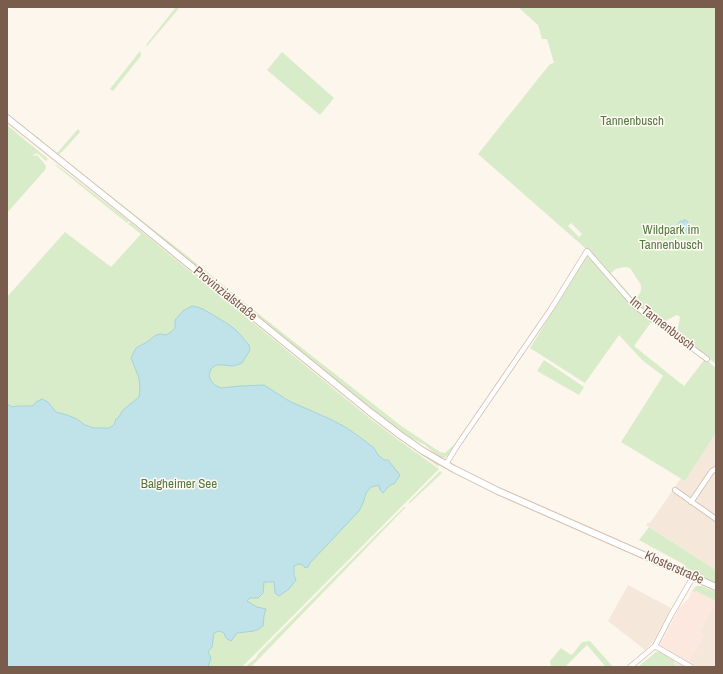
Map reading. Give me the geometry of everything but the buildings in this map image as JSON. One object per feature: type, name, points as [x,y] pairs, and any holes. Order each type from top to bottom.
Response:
[{"type":"main road","name":"Provinzialstraße","points":[[7,118],[376,417],[423,451],[471,478],[631,550]]},
{"type":"main road","name":"Klosterstraße","points":[[631,550],[716,587]]},
{"type":"street","name":"Im Tannenbusch","points":[[446,464],[456,446],[551,309],[587,251],[635,306],[707,359]]},
{"type":"street","points":[[691,502],[712,471],[716,469]]},
{"type":"street","points":[[674,490],[716,519]]},
{"type":"street","points":[[630,667],[655,646],[693,577]]},
{"type":"street","points":[[655,646],[691,667]]},
{"type":"shaded area","points":[[716,433],[716,570],[646,525],[647,523],[650,523],[681,478],[685,481]]},
{"type":"shaded area","points":[[628,585],[671,608],[653,642],[645,650],[608,621]]},
{"type":"shaded area","points":[[695,590],[716,601],[699,633],[704,636],[689,663],[660,647],[660,645],[679,608],[689,598],[692,591],[694,592]]},
{"type":"shaded area","points":[[716,600],[716,667],[686,667],[703,636],[699,633]]},
{"type":"shaded area","points":[[674,660],[686,667],[674,667]]},
{"type":"green space","points":[[176,7],[180,7],[147,46],[146,45]]},
{"type":"green space","points":[[518,7],[716,7],[716,364],[636,304],[584,247],[478,154],[550,64],[554,63],[547,39],[542,39],[538,25]],"holes":[[[571,223],[582,234],[579,237],[568,226]],[[624,267],[630,268],[641,285],[641,291],[638,296],[632,297],[611,273],[616,269]],[[677,315],[680,317],[677,333],[663,322]]]},
{"type":"green space","points":[[140,51],[140,57],[113,91],[110,89]]},
{"type":"green space","points":[[282,52],[334,98],[320,115],[267,70]]},
{"type":"green space","points":[[7,125],[48,159],[46,161],[37,153],[33,155],[37,155],[43,162],[46,166],[45,170],[7,213]]},
{"type":"green space","points":[[78,129],[80,132],[58,155],[54,154],[34,136],[38,137],[56,153]]},
{"type":"green space","points":[[62,158],[400,425],[440,452],[445,453],[456,443],[504,372],[506,373],[457,443],[447,456],[442,458],[425,445],[389,424],[63,161]]},
{"type":"green space","points":[[55,165],[57,165],[129,221],[127,223]]},
{"type":"green space","points":[[133,221],[424,454],[438,463],[439,467],[398,438],[368,414],[132,222]]},
{"type":"green space","name":"Balgheimer See","points":[[130,222],[367,416],[439,469],[242,667],[7,667],[7,297],[65,232],[111,267],[141,234],[128,224]]},
{"type":"green space","points":[[587,256],[590,257],[652,321],[634,346],[684,386],[705,359],[716,368],[716,433],[685,481],[621,442],[663,376],[642,360],[619,335],[585,383],[530,348]]},
{"type":"green space","points":[[544,360],[584,387],[579,395],[537,371]]},
{"type":"green space","points":[[440,471],[442,473],[409,504],[409,502]]},
{"type":"green space","points":[[404,507],[406,507],[251,667],[245,667],[256,658],[258,654]]},
{"type":"green space","points":[[649,527],[716,570],[716,583],[686,570],[685,565],[639,540]]},
{"type":"green space","points":[[696,586],[702,586],[716,592],[716,601],[696,591],[692,591]]},
{"type":"green space","points":[[590,641],[613,667],[606,667],[587,645],[565,667],[551,667],[550,661],[561,648],[572,655],[582,642]]},
{"type":"green space","points":[[659,651],[674,660],[675,666],[638,667],[656,652]]},
{"type":"water","points":[[684,220],[688,222],[689,229],[685,234],[682,233],[678,226],[679,222],[684,222]]},
{"type":"water","name":"Balgheimer See","points":[[192,306],[203,309],[228,324],[237,331],[249,345],[250,350],[242,363],[233,366],[216,365],[211,369],[209,375],[211,381],[215,385],[221,388],[264,385],[289,401],[347,428],[374,448],[378,455],[384,460],[388,460],[400,475],[395,483],[389,486],[383,493],[380,490],[379,485],[371,487],[366,493],[359,511],[310,563],[308,567],[305,568],[303,565],[299,564],[294,566],[294,575],[296,580],[289,589],[279,596],[275,593],[274,582],[264,582],[263,593],[258,598],[250,598],[247,601],[257,607],[266,609],[263,626],[254,631],[237,633],[231,641],[226,638],[224,633],[219,631],[214,633],[212,647],[208,652],[211,658],[208,667],[7,667],[7,404],[12,407],[31,406],[42,399],[48,402],[56,412],[77,419],[85,425],[94,428],[109,428],[114,425],[116,419],[122,411],[139,397],[139,378],[131,358],[136,348],[156,335],[166,335],[171,332],[175,328],[175,320],[183,311]]},
{"type":"park label","name":"Tannenbusch","points":[[632,122]]},
{"type":"park label","name":"Wildpark im Tannenbusch","points":[[671,238]]}]
